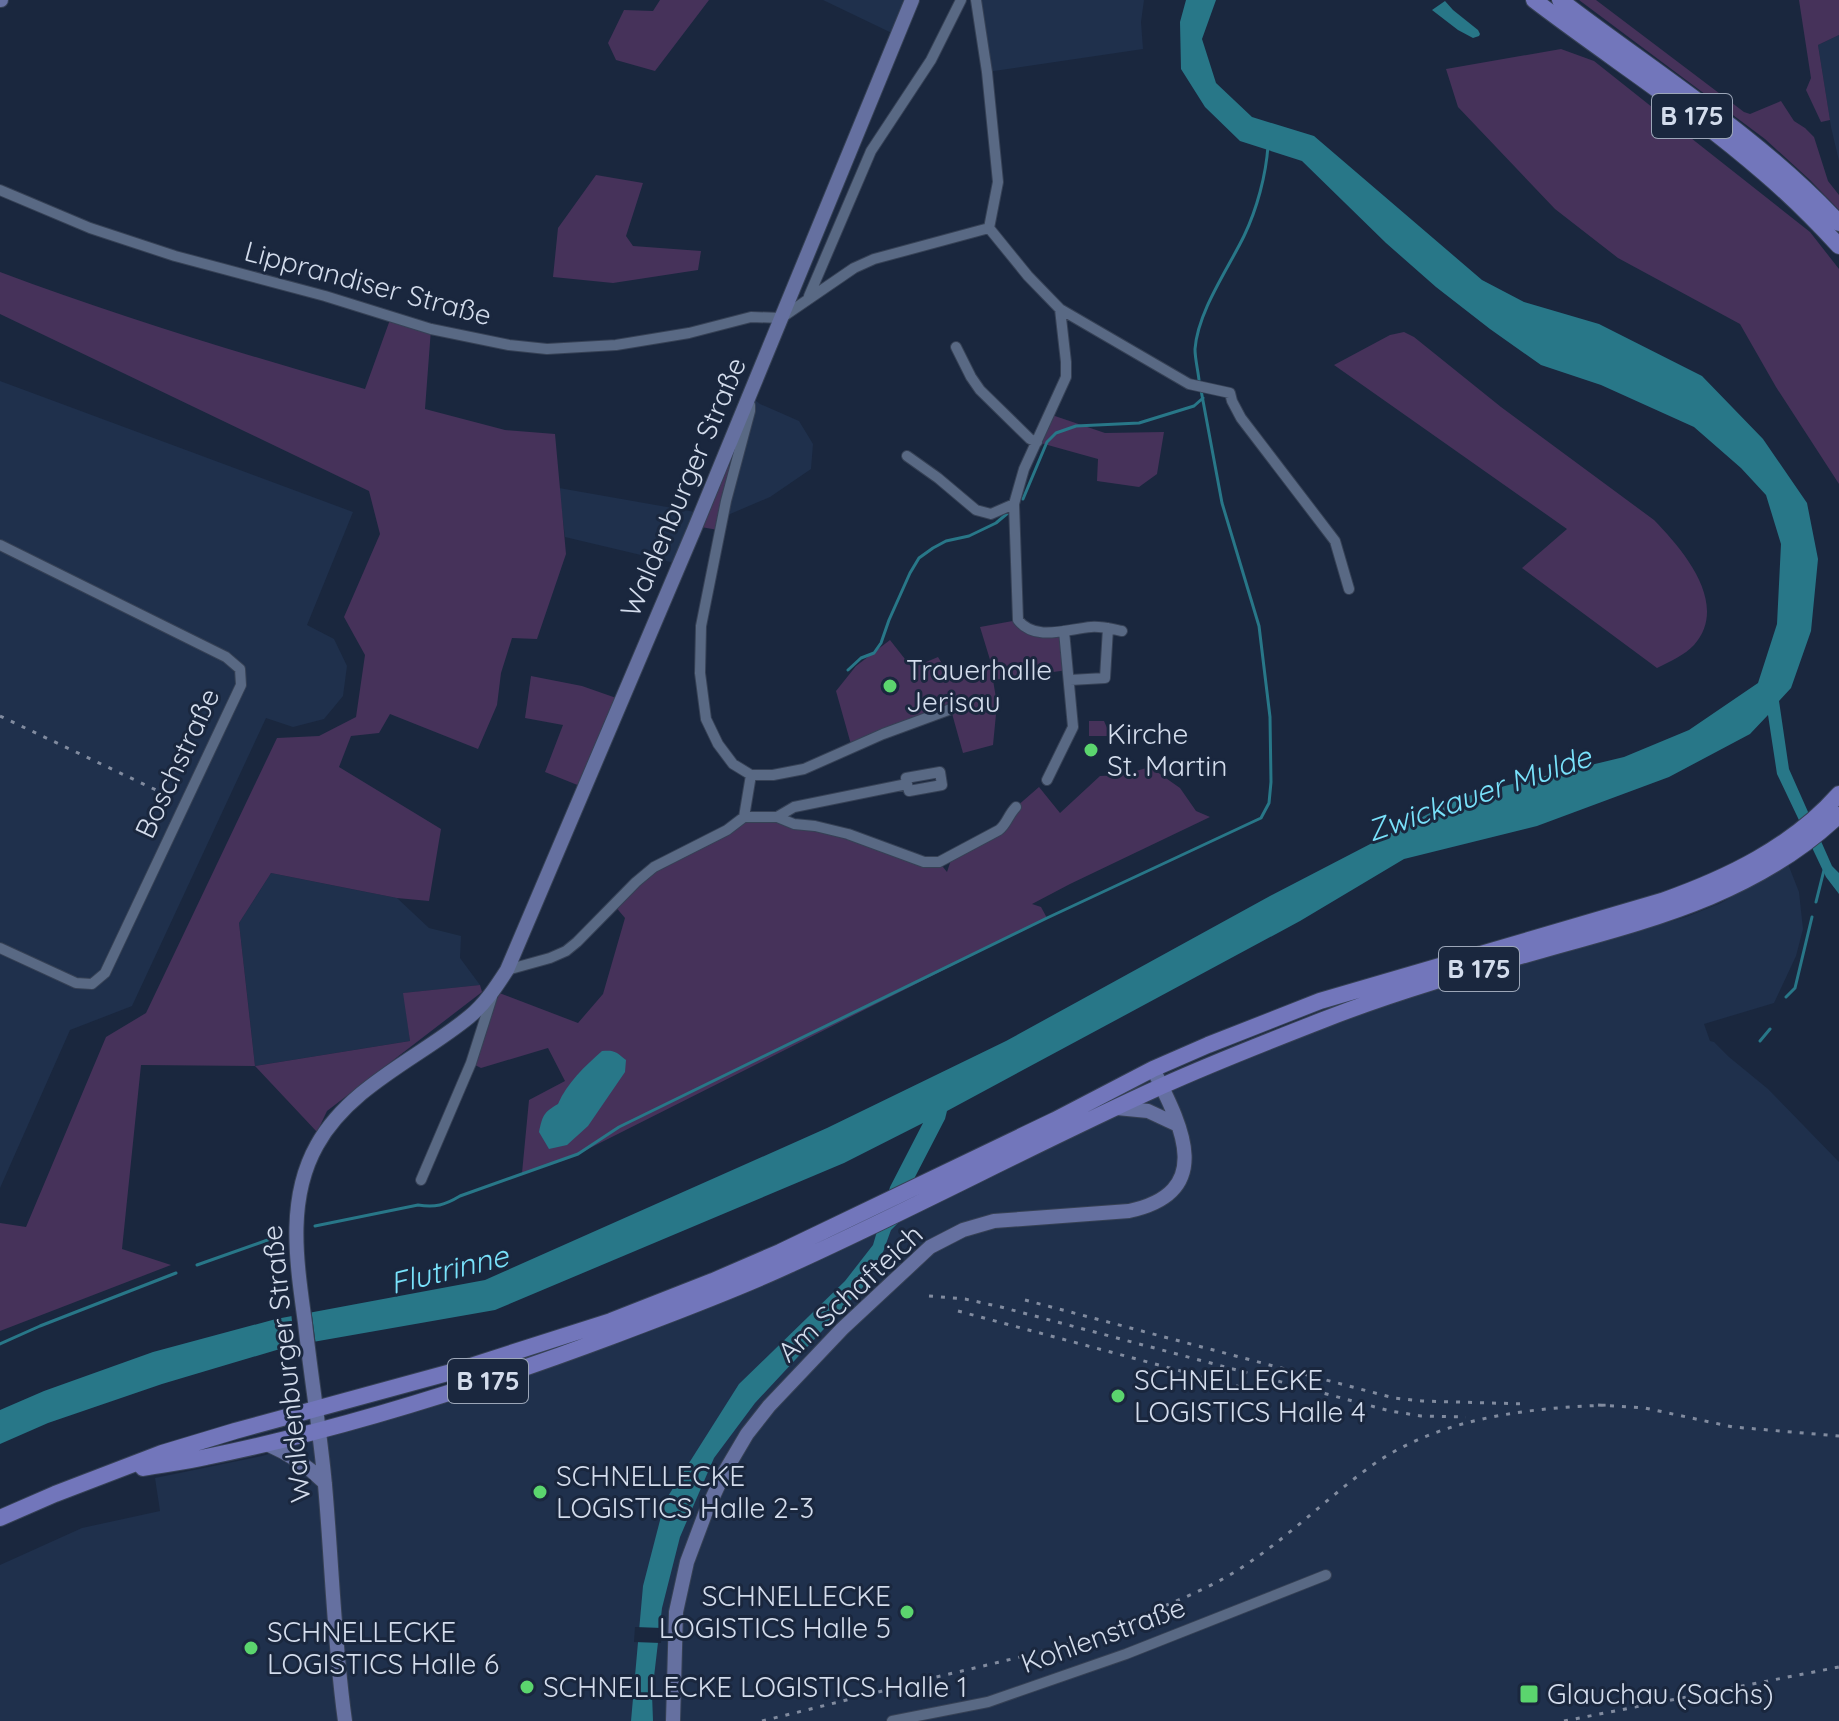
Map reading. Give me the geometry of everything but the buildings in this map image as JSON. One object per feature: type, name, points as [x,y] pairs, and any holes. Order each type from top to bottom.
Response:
[{"type":"main road","name":"B 175","points":[[1534,0],[1762,171],[1839,246]]},
{"type":"main road","name":"B 175","points":[[1560,0],[1754,145],[1839,223]]},
{"type":"main road","name":"B 175","points":[[0,1518],[162,1453],[455,1371],[611,1321],[713,1281],[872,1208],[914,1196],[1162,1086],[1330,1017],[1416,987],[1698,903],[1755,876],[1831,816],[1839,794]]},
{"type":"main road","name":"B 175","points":[[102,1477],[267,1444],[460,1390],[533,1366],[773,1272],[867,1227],[914,1196],[1055,1120],[1153,1069],[1208,1045],[1320,1001],[1662,901],[1790,846]]},
{"type":"street","name":"Waldenburger Straße","points":[[345,1721],[325,1483],[297,1255],[297,1209],[304,1175],[317,1145],[339,1115],[365,1091],[470,1016],[494,991],[507,970],[912,0]]},
{"type":"street","points":[[808,298],[871,151],[931,60],[961,0]]},
{"type":"street","points":[[976,0],[998,182],[989,228]]},
{"type":"street","name":"Lipprandiser Straße","points":[[0,190],[90,228],[175,256],[325,296],[431,329],[509,345],[547,349],[616,345],[689,333],[751,317],[781,318]]},
{"type":"street","points":[[781,318],[854,268],[874,259],[989,228]]},
{"type":"street","points":[[989,228],[1060,309],[1189,384],[1230,393],[1241,418],[1335,541],[1349,589]]},
{"type":"street","points":[[1060,309],[1066,377],[1024,469],[1014,504],[1018,620],[1023,627],[1036,632],[1092,627],[1122,631]]},
{"type":"street","points":[[956,347],[980,390],[1030,439],[1037,442]]},
{"type":"street","points":[[749,395],[750,411],[726,501],[701,626],[700,673],[706,719],[718,744],[733,764],[751,775],[773,775],[804,769],[883,734],[951,709]]},
{"type":"street","points":[[907,456],[976,510],[991,514],[1014,504]]},
{"type":"street","name":"Boschstraße","points":[[0,545],[226,657],[240,669],[241,685],[105,973],[92,984],[76,983],[0,948]]},
{"type":"street","points":[[1070,680],[1105,678],[1108,628]]},
{"type":"street","points":[[1047,780],[1073,727],[1064,631]]},
{"type":"street","points":[[744,817],[751,775]]},
{"type":"street","points":[[777,817],[794,807],[907,784]]},
{"type":"street","points":[[507,970],[566,951],[654,867],[727,830],[744,817],[777,817],[794,824],[848,834],[924,862],[939,862],[999,830],[1006,825],[1009,814],[1016,807]]},
{"type":"street","name":"Waldenburger Straße","points":[[421,1180],[471,1063],[494,991]]},
{"type":"street","name":"Am Schafteich","points":[[673,1721],[676,1612],[687,1562],[724,1473],[747,1434],[769,1406],[842,1329],[930,1247],[963,1230],[994,1221],[1129,1211],[1148,1207],[1164,1198],[1177,1185],[1184,1171],[1186,1151],[1153,1069]]},
{"type":"street","points":[[1116,1108],[1148,1111],[1178,1125]]},
{"type":"street","points":[[267,1444],[298,1459],[325,1483]]},
{"type":"street","name":"Kohlenstraße","points":[[892,1721],[988,1702],[1126,1654],[1326,1575]]},
{"type":"shaded area","points":[[660,0],[709,0],[655,71],[616,60],[608,43],[624,10],[653,11]]},
{"type":"shaded area","points":[[823,0],[912,0],[898,36]]},
{"type":"shaded area","points":[[976,0],[1144,0],[1141,22],[1143,49],[987,72]]},
{"type":"shaded area","points":[[1579,0],[1596,0],[1744,112],[1750,114],[1781,101],[1794,121],[1814,137],[1828,181],[1839,195],[1839,210],[1765,139]]},
{"type":"shaded area","points":[[1799,0],[1839,0],[1839,35],[1818,45],[1830,120],[1821,122],[1806,90],[1811,78]]},
{"type":"shaded area","points":[[1839,35],[1839,161],[1818,45]]},
{"type":"shaded area","points":[[1561,49],[1594,61],[1810,232],[1839,269],[1839,484],[1776,387],[1740,324],[1618,258],[1555,209],[1458,107],[1446,69]]},
{"type":"shaded area","points":[[596,175],[643,183],[626,236],[633,246],[701,251],[698,270],[613,283],[553,277],[558,228]]},
{"type":"shaded area","points":[[0,272],[181,334],[365,389],[391,317],[431,329],[425,409],[505,430],[555,434],[566,554],[537,639],[512,638],[501,673],[497,705],[478,749],[390,714],[379,733],[351,736],[339,767],[441,829],[429,901],[397,898],[271,873],[239,923],[255,1066],[141,1065],[122,1249],[171,1265],[0,1331],[0,1223],[26,1227],[106,1037],[146,1013],[277,738],[319,736],[356,717],[365,655],[344,617],[380,534],[369,491],[0,314]]},
{"type":"shaded area","points":[[1404,332],[1666,532],[1689,562],[1705,595],[1707,612],[1704,629],[1690,649],[1657,668],[1522,568],[1567,529],[1334,365],[1390,335]]},
{"type":"shaded area","points":[[0,381],[353,512],[307,625],[334,639],[347,666],[343,696],[324,719],[293,727],[266,718],[132,1006],[70,1030],[0,1188]]},
{"type":"shaded area","points":[[749,395],[760,404],[799,421],[813,444],[811,469],[770,497],[723,517]]},
{"type":"shaded area","points":[[1049,414],[1105,433],[1164,432],[1157,474],[1139,487],[1097,481],[1098,459],[1037,442]]},
{"type":"shaded area","points":[[728,461],[731,471],[718,530],[701,527]]},
{"type":"shaded area","points":[[559,488],[701,513],[679,564],[565,537]]},
{"type":"shaded area","points":[[1018,620],[1023,627],[1064,631],[1068,670],[993,680],[997,704],[993,745],[963,753],[951,710],[852,748],[836,691],[856,666],[890,640],[912,668],[938,657],[951,678],[991,663],[980,627]]},
{"type":"shaded area","points":[[531,676],[582,686],[622,700],[585,788],[545,772],[563,725],[525,718]]},
{"type":"shaded area","points":[[1089,721],[1104,721],[1108,736],[1089,736]]},
{"type":"shaded area","points":[[1150,767],[1180,788],[1196,811],[1210,817],[1032,904],[1041,907],[1047,918],[578,1154],[522,1173],[529,1100],[565,1081],[548,1048],[481,1068],[471,1063],[494,991],[578,1023],[603,994],[625,918],[614,905],[636,882],[744,817],[777,817],[939,862],[947,872],[952,857],[1001,832],[1016,807],[1039,787],[1060,813],[1100,776],[1122,775]]},
{"type":"shaded area","points":[[1788,864],[1799,892],[1803,929],[1796,956],[1774,1003],[1704,1024],[1710,1041],[1768,1089],[1839,1162],[1839,1721],[0,1721],[0,1565],[82,1528],[160,1511],[155,1478],[262,1456],[584,1354],[1210,1071],[1353,1015],[1686,917],[1721,903]]},
{"type":"shaded area","points":[[271,873],[397,898],[429,928],[461,936],[460,958],[480,985],[404,993],[410,1041],[255,1066],[239,923]]},
{"type":"shaded area","points":[[480,985],[482,992],[327,1111],[317,1132],[255,1066],[410,1041],[403,993]]},
{"type":"water","name":"Zwickauer Mulde","points":[[1186,0],[1216,0],[1202,39],[1216,83],[1252,117],[1314,136],[1482,280],[1524,302],[1599,324],[1702,376],[1763,439],[1807,503],[1818,559],[1811,631],[1791,688],[1779,701],[1789,769],[1832,866],[1839,873],[1839,894],[1826,877],[1777,774],[1768,715],[1750,734],[1669,777],[1537,826],[1404,859],[1300,921],[947,1111],[915,1177],[900,1221],[891,1230],[883,1252],[863,1287],[755,1403],[714,1458],[680,1537],[662,1608],[652,1694],[653,1721],[631,1721],[643,1586],[665,1501],[739,1384],[845,1281],[873,1245],[890,1187],[923,1123],[844,1163],[495,1310],[290,1346],[162,1384],[48,1423],[0,1444],[0,1410],[153,1352],[276,1319],[485,1280],[827,1128],[1006,1041],[1270,896],[1457,799],[1624,757],[1689,730],[1758,683],[1777,624],[1781,544],[1766,495],[1741,468],[1694,427],[1601,385],[1541,365],[1490,329],[1386,243],[1302,161],[1240,141],[1205,107],[1181,69],[1180,22]]},
{"type":"water","points":[[1445,1],[1478,30],[1479,36],[1473,38],[1458,30],[1432,10]]},
{"type":"water","points":[[602,1051],[615,1052],[626,1060],[625,1072],[588,1126],[567,1145],[549,1149],[539,1132],[544,1115],[558,1104],[571,1082]]},
{"type":"pier","points":[[311,1308],[316,1346],[295,1349],[291,1312]]},
{"type":"pier","points":[[635,1627],[662,1628],[661,1643],[634,1642]]},
{"type":"waterway","points":[[1199,380],[1195,353],[1197,335],[1208,305],[1253,215],[1268,146]]},
{"type":"waterway","points":[[315,1226],[418,1205],[440,1205],[578,1154],[619,1127],[1047,918],[1261,818],[1269,803],[1271,782],[1270,717],[1259,626],[1222,503],[1201,390]]},
{"type":"waterway","points":[[1023,499],[1047,442],[1056,433],[1076,426],[1139,423],[1194,406],[1203,398]]},
{"type":"waterway","points":[[848,670],[861,658],[874,653],[881,643],[919,558],[946,541],[969,536],[996,523],[1009,512]]},
{"type":"waterway","points":[[1816,902],[1824,870]]},
{"type":"waterway","points":[[1786,997],[1795,988],[1812,917]]},
{"type":"waterway","points":[[1760,1041],[1770,1029]]},
{"type":"waterway","points":[[197,1265],[276,1237]]},
{"type":"waterway","points":[[0,1344],[176,1273]]},
{"type":"railway","points":[[0,716],[156,790]]},
{"type":"railway","points":[[929,1296],[965,1299],[1001,1307],[1390,1411],[1421,1416],[1466,1417]]},
{"type":"railway","points":[[1025,1300],[1394,1398],[1526,1404]]},
{"type":"railway","points":[[958,1311],[1248,1389]]},
{"type":"railway","points":[[1598,1405],[1645,1408],[1733,1427],[1839,1436]]},
{"type":"railway","points":[[762,1721],[1035,1653],[1102,1633],[1229,1575],[1270,1547],[1367,1469],[1422,1438],[1452,1427],[1514,1413],[1609,1405]]},
{"type":"railway","points":[[1564,1721],[1839,1667]]},
{"type":"place","name":"Trauerhalle Jerisau","points":[[890,686]]},
{"type":"place","name":"Kirche St. Martin","points":[[1091,750]]},
{"type":"place","name":"SCHNELLECKE LOGISTICS Halle 4","points":[[1118,1396]]},
{"type":"place","name":"SCHNELLECKE LOGISTICS Halle 2-3","points":[[540,1492]]},
{"type":"place","name":"SCHNELLECKE LOGISTICS Halle 5","points":[[907,1612]]},
{"type":"place","name":"SCHNELLECKE LOGISTICS Halle 6","points":[[251,1648]]},
{"type":"place","name":"SCHNELLECKE LOGISTICS Halle 1","points":[[527,1687]]},
{"type":"place","name":"Glauchau (Sachs)","points":[[1529,1694]]},
{"type":"water label","name":"Flutrinne","points":[[449,1270]]}]
